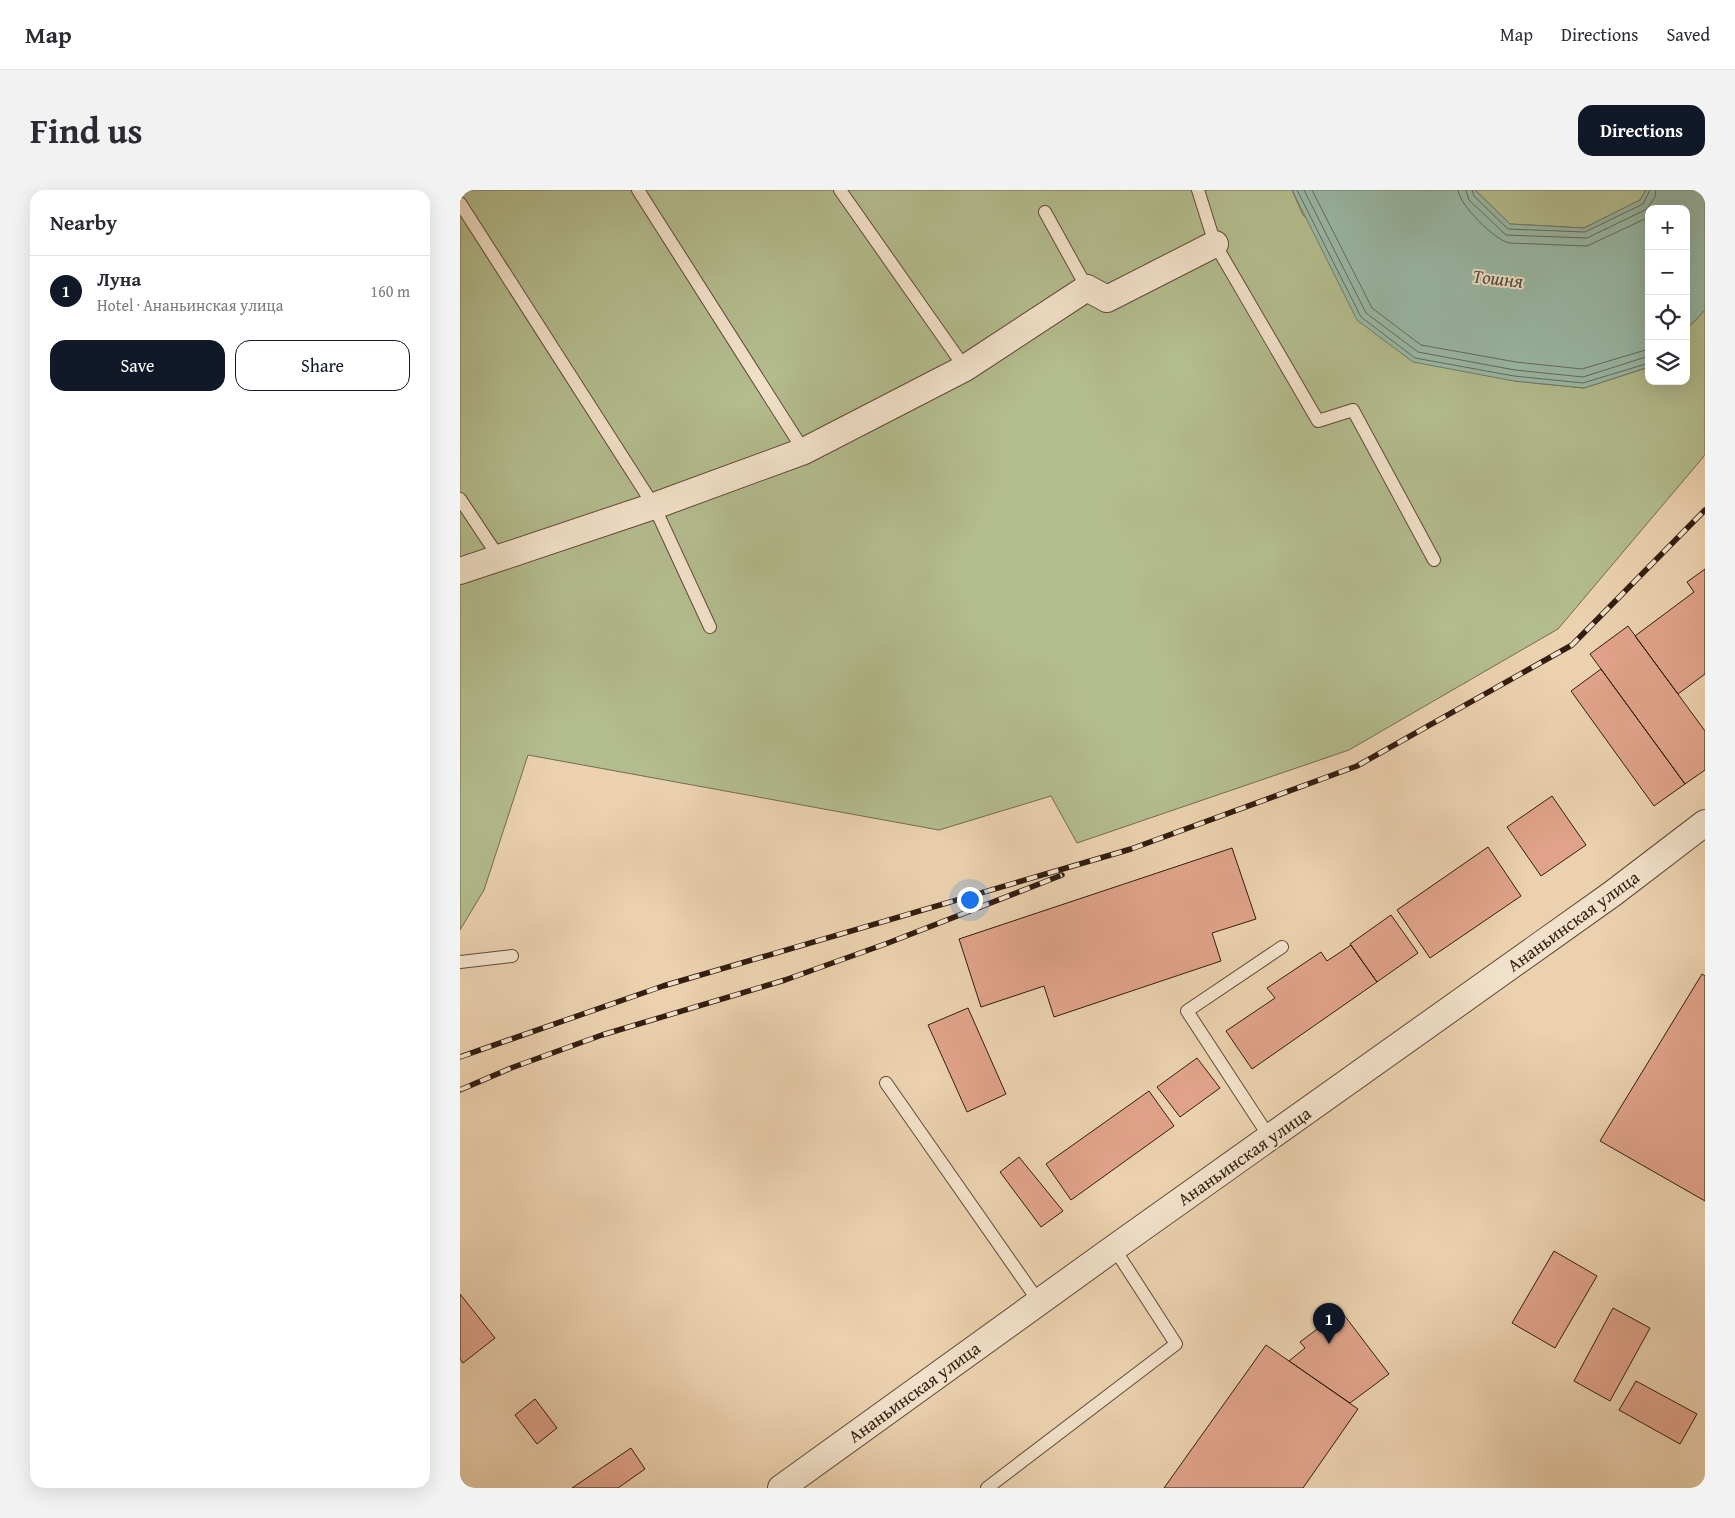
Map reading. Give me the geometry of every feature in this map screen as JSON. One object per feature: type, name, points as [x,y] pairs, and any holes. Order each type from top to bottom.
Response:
[{"type":"street","points":[[460,571],[654,506],[804,451],[965,368],[1087,288],[1107,299],[1215,244]]},
{"type":"street","name":"Ананьинская улица","points":[[781,1488],[1114,1248],[1612,894],[1705,823]]},
{"type":"lane","points":[[638,190],[804,451]]},
{"type":"lane","points":[[840,190],[965,368]]},
{"type":"lane","points":[[1198,190],[1215,244],[1318,421],[1352,410],[1434,560]]},
{"type":"lane","points":[[460,203],[654,506],[710,627]]},
{"type":"lane","points":[[1045,212],[1087,288]]},
{"type":"lane","points":[[460,499],[500,559]]},
{"type":"lane","points":[[1270,1138],[1187,1011],[1282,947]]},
{"type":"lane","points":[[460,962],[512,956]]},
{"type":"lane","points":[[886,1083],[1039,1302]]},
{"type":"lane","points":[[987,1488],[1176,1344],[1114,1248]]},
{"type":"shaded area","points":[[460,190],[1292,190],[1303,215],[1514,381],[1584,388],[1645,368],[1645,385],[1690,385],[1690,326],[1705,310],[1705,455],[1558,629],[1349,750],[1077,843],[1051,796],[939,830],[528,755],[484,890],[460,930]]},
{"type":"shaded area","points":[[1475,190],[1646,190],[1640,200],[1584,228],[1510,224]]},
{"type":"water","name":"Тошня","points":[[1292,190],[1475,190],[1510,224],[1584,228],[1640,200],[1646,190],[1705,190],[1705,310],[1690,326],[1690,205],[1645,205],[1645,368],[1584,388],[1514,381],[1413,362],[1357,320]]},
{"type":"building","points":[[1705,569],[1705,674],[1678,694],[1635,636],[1694,592],[1687,582]]},
{"type":"building","points":[[1628,626],[1705,731],[1705,770],[1685,784],[1590,654]]},
{"type":"building","points":[[1601,669],[1685,784],[1654,806],[1571,691]]},
{"type":"building","points":[[1552,796],[1586,845],[1541,876],[1507,827]]},
{"type":"building","points":[[1488,847],[1521,896],[1430,958],[1397,910]]},
{"type":"building","points":[[1232,848],[1256,919],[1212,933],[1221,961],[1054,1017],[1044,986],[981,1007],[959,939]]},
{"type":"building","points":[[1391,915],[1418,953],[1377,982],[1350,944]]},
{"type":"building","points":[[1351,945],[1377,982],[1252,1069],[1226,1031],[1275,998],[1267,988],[1321,952],[1327,961]]},
{"type":"building","points":[[1702,974],[1705,976],[1705,1201],[1600,1141]]},
{"type":"building","points":[[968,1008],[1006,1094],[967,1112],[928,1025]]},
{"type":"building","points":[[1197,1058],[1220,1088],[1180,1117],[1157,1087]]},
{"type":"building","points":[[1149,1091],[1174,1126],[1071,1200],[1046,1164]]},
{"type":"building","points":[[1019,1157],[1063,1211],[1041,1227],[1000,1172]]},
{"type":"building","points":[[1554,1251],[1597,1276],[1555,1348],[1512,1323]]},
{"type":"building","points":[[460,1294],[495,1338],[463,1363],[460,1359]]},
{"type":"building","points":[[1613,1308],[1650,1328],[1610,1401],[1574,1381]]},
{"type":"building","points":[[1341,1311],[1389,1374],[1350,1403],[1289,1361],[1305,1348],[1300,1342]]},
{"type":"building","points":[[1266,1345],[1358,1409],[1303,1488],[1164,1488]]},
{"type":"building","points":[[1636,1381],[1697,1414],[1680,1444],[1619,1410]]},
{"type":"building","points":[[535,1399],[557,1428],[537,1444],[515,1415]]},
{"type":"building","points":[[631,1448],[645,1469],[618,1488],[572,1488]]},
{"type":"railway","points":[[460,1057],[663,986],[1131,849],[1357,766],[1572,645],[1705,510]]},
{"type":"railway","points":[[460,1090],[511,1068],[602,1035],[785,980],[888,943],[1062,875]]},
{"type":"place","name":"Луна","points":[[1329,1344]]}]
